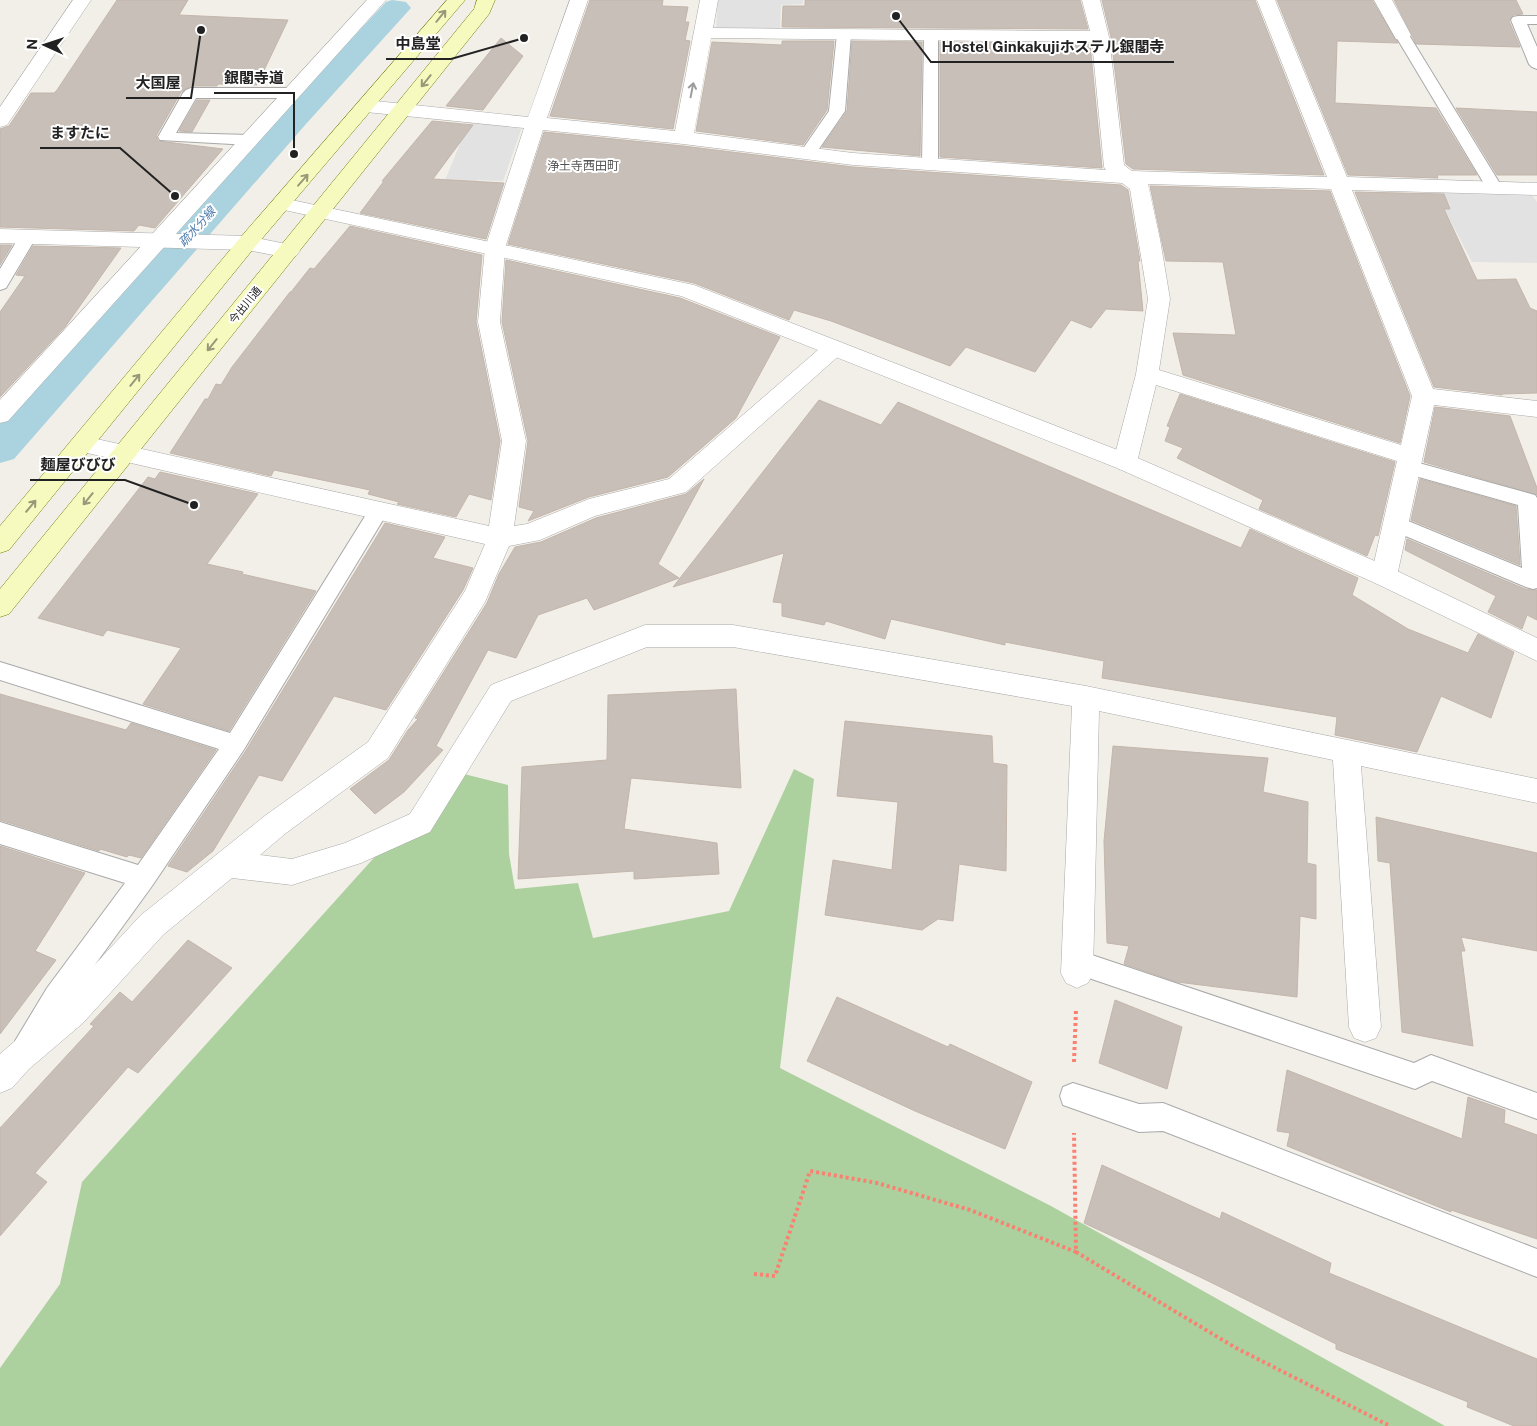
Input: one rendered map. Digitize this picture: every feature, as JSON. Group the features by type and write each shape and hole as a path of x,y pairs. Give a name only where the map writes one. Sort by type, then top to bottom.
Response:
{"main road":[{"path":"0,543 247,242 282,204 456,0"},
{"name":"今出川通","path":"0,607 484,10 486,0"}],"street":[{"path":"2,116 82,0"},
{"path":"0,415 163,240 291,93 377,0"},
{"path":"0,1077 18,1058 72,1012 152,925 276,824 378,750 476,595 500,538 514,441 489,322 495,248 535,124 579,0"},
{"path":"682,138 709,0"},
{"path":"1091,0 1100,37 1114,167 1140,187 1159,299 1147,374 1125,462"},
{"path":"1266,0 1424,396 1384,576"},
{"path":"1383,0 1402,35"},
{"path":"703,33 1100,37"},
{"path":"366,106 930,165 1125,177 1537,189"},
{"path":"282,204 686,290 1125,462 1384,576 1537,650"},
{"path":"0,236 247,242 289,251"},
{"path":"83,444 500,538 531,533 589,508 677,486 834,348"},
{"path":"1147,374 1410,462"},
{"path":"1424,396 1537,409"},
{"path":"225,864 292,872 351,854 420,823 501,693 645,636 733,636 1086,697 1537,791"},
{"path":"1077,967 1086,697"},
{"path":"1346,751 1365,1027"}],"lane":[{"path":"1537,20 1518,20 1537,64"},
{"path":"808,153 837,111 844,34"},
{"path":"1402,35 1494,187"},
{"path":"930,165 931,36"},
{"path":"250,140 166,137 191,93 291,93"},
{"path":"0,284 28,236"},
{"path":"1396,524 1533,581 1528,500 1410,462"},
{"path":"18,1058 56,997 143,878 236,744 379,510"},
{"path":"0,672 236,744"},
{"path":"0,834 143,878"},
{"path":"1077,967 1414,1076 1431,1068 1537,1106"},
{"path":"1073,1096 1139,1118 1163,1118 1537,1263"}],"path":[{"path":"1076,1252 1073,1096 1077,967"},
{"path":"754,1274 775,1276 810,1171 876,1182 970,1210 1076,1252 1236,1348 1390,1426"}],"green space":[{"path":"794,769 814,779 780,1068 1051,1206 1445,1426 0,1426 0,1368 60,1284 82,1182 452,771 508,785 509,854 515,889 578,883 593,938 729,911"}],"shaded area":[{"path":"718,0 803,0 803,4 781,5 780,29 716,29"},
{"path":"469,122 522,127 503,181 477,180 463,223 430,217"},
{"path":"1434,189 1531,194 1537,202 1537,263 1472,262"}],"building":[{"path":"117,0 188,0 179,15 288,20 257,85 218,84 217,86 191,86 181,92 156,136 158,141 223,149 155,228 139,225 134,231 0,227 0,129 9,126 31,93 54,93 57,90"},
{"path":"590,0 663,0 662,6 688,7 685,22 689,22 685,40 690,41 673,129 550,116"},
{"path":"805,0 1080,0 1088,29 782,27 783,6 805,6"},
{"path":"1102,0 1255,0 1324,175 1133,169 1126,164 1111,37"},
{"path":"1277,0 1372,0 1398,43 1337,41 1335,103 1436,108 1477,175 1437,175 1438,178 1348,175"},
{"path":"1394,0 1516,0 1523,14 1513,15 1509,21 1520,47 1416,44"},
{"path":"501,38 523,56 483,110 446,106"},
{"path":"782,41 834,41 827,110 803,145 696,131 712,42 782,45"},
{"path":"852,41 922,42 920,156 822,147 847,111"},
{"path":"940,42 1090,44 1102,168 940,157"},
{"path":"197,100 210,100 192,132 179,131"},
{"path":"1456,108 1537,112 1537,175 1497,175"},
{"path":"432,121 473,125 433,179 504,183 486,239 360,213 384,181 382,181"},
{"path":"544,132 683,146 853,167 1121,185 1128,190 1140,261 1138,261 1143,311 1106,309 1091,328 1071,320 1035,372 966,347 950,366 831,321 794,310 789,320 694,283 508,244"},
{"path":"1150,186 1330,191 1410,396 1400,443 1183,375 1173,333 1236,335 1223,262 1166,261"},
{"path":"1355,192 1444,194 1450,209 1444,209 1477,280 1516,279 1530,308 1537,311 1537,393 1502,395 1434,387"},
{"path":"350,226 482,255 476,322 500,441 491,500 469,494 456,517 397,504 399,502 368,494 370,490 274,470 271,476 170,453 205,399 208,399 216,384 221,385 232,367 290,292 310,268 314,269"},
{"path":"0,245 12,245 0,265"},
{"path":"33,246 121,248 65,327 0,397 0,312 25,276 16,275"},
{"path":"506,260 680,298 780,337 736,418 668,477 589,497 528,521 534,511 519,507 528,441 502,322"},
{"path":"1180,394 1395,462 1378,536 1375,535 1367,556 1259,509 1263,500 1177,458 1183,448 1165,441 1170,427 1167,426"},
{"path":"819,400 881,425 898,402 1241,548 1250,529 1358,578 1352,595 1408,629 1468,653 1478,634 1514,652 1491,718 1441,696 1417,752 1335,735 1337,717 1102,678 1104,661 1005,642 1005,645 891,619 885,639 826,621 824,625 782,616 782,603 773,602 784,553 673,587"},
{"path":"1435,407 1510,416 1537,488 1537,495 1424,462"},
{"path":"160,472 258,494 207,564 316,591 229,731 143,704 181,648 107,630 103,636 38,618 148,477 155,479"},
{"path":"704,479 658,564 679,578 594,610 587,598 538,615 516,658 488,650 436,746 443,750 404,792 375,814 350,789 389,760 408,730 418,719 415,718 487,603 499,574 515,547 541,542 596,518 686,494"},
{"path":"1420,479 1516,506 1520,565 1411,520"},
{"path":"385,523 445,537 433,558 473,568 463,590 386,710 334,696 282,781 259,775 213,851 187,872 168,866 245,752"},
{"path":"1407,539 1525,589 1537,590 1537,620 1527,615 1522,629 1488,612 1496,596 1405,550"},
{"path":"736,689 741,788 631,778 624,829 717,843 719,874 634,879 634,871 518,879 522,767 607,760 608,695"},
{"path":"0,694 126,730 131,723 216,750 141,858 129,855 127,857 100,849 99,851 0,820"},
{"path":"845,721 992,736 993,763 1007,765 1006,871 959,864 953,921 938,919 922,930 825,915 833,860 892,870 898,802 837,796"},
{"path":"1113,746 1268,758 1263,792 1308,802 1307,863 1316,865 1316,919 1300,916 1297,997 1177,982 1124,964 1129,946 1107,943 1104,841"},
{"path":"1376,817 1537,853 1537,951 1461,937 1465,951 1461,951 1473,1046 1402,1032 1390,863 1378,861"},
{"path":"0,846 85,873 35,951 56,960 0,1034"},
{"path":"188,940 232,968 138,1073 128,1067 35,1173 47,1182 0,1236 0,1128 94,1026 90,1024 120,992 132,1002"},
{"path":"837,997 948,1047 950,1044 1032,1082 1005,1149 915,1111 807,1061"},
{"path":"1115,1000 1182,1027 1167,1089 1099,1063"},
{"path":"1287,1070 1462,1139 1468,1097 1505,1110 1504,1123 1537,1135 1537,1239 1451,1210 1451,1212 1287,1146 1290,1133 1277,1131"},
{"path":"1102,1165 1220,1219 1222,1212 1331,1263 1329,1273 1537,1359 1537,1426 1514,1426 1467,1407 1468,1402 1336,1349 1336,1344 1084,1223"}],"waterway":[{"name":"疏水分線","path":"0,449 295,117 396,8"}],"place":[{"name":"Hostel Ginkakujiホステル銀閣寺","path":"896,16"},
{"name":"大国屋","path":"201,30"},
{"name":"中島堂","path":"524,38"},
{"name":"銀閣寺道","path":"294,154"},
{"name":"ますたに","path":"175,196"},
{"name":"麺屋びびび","path":"194,505"}],"district":[{"name":"浄土寺西田町","path":"583,166"}]}
